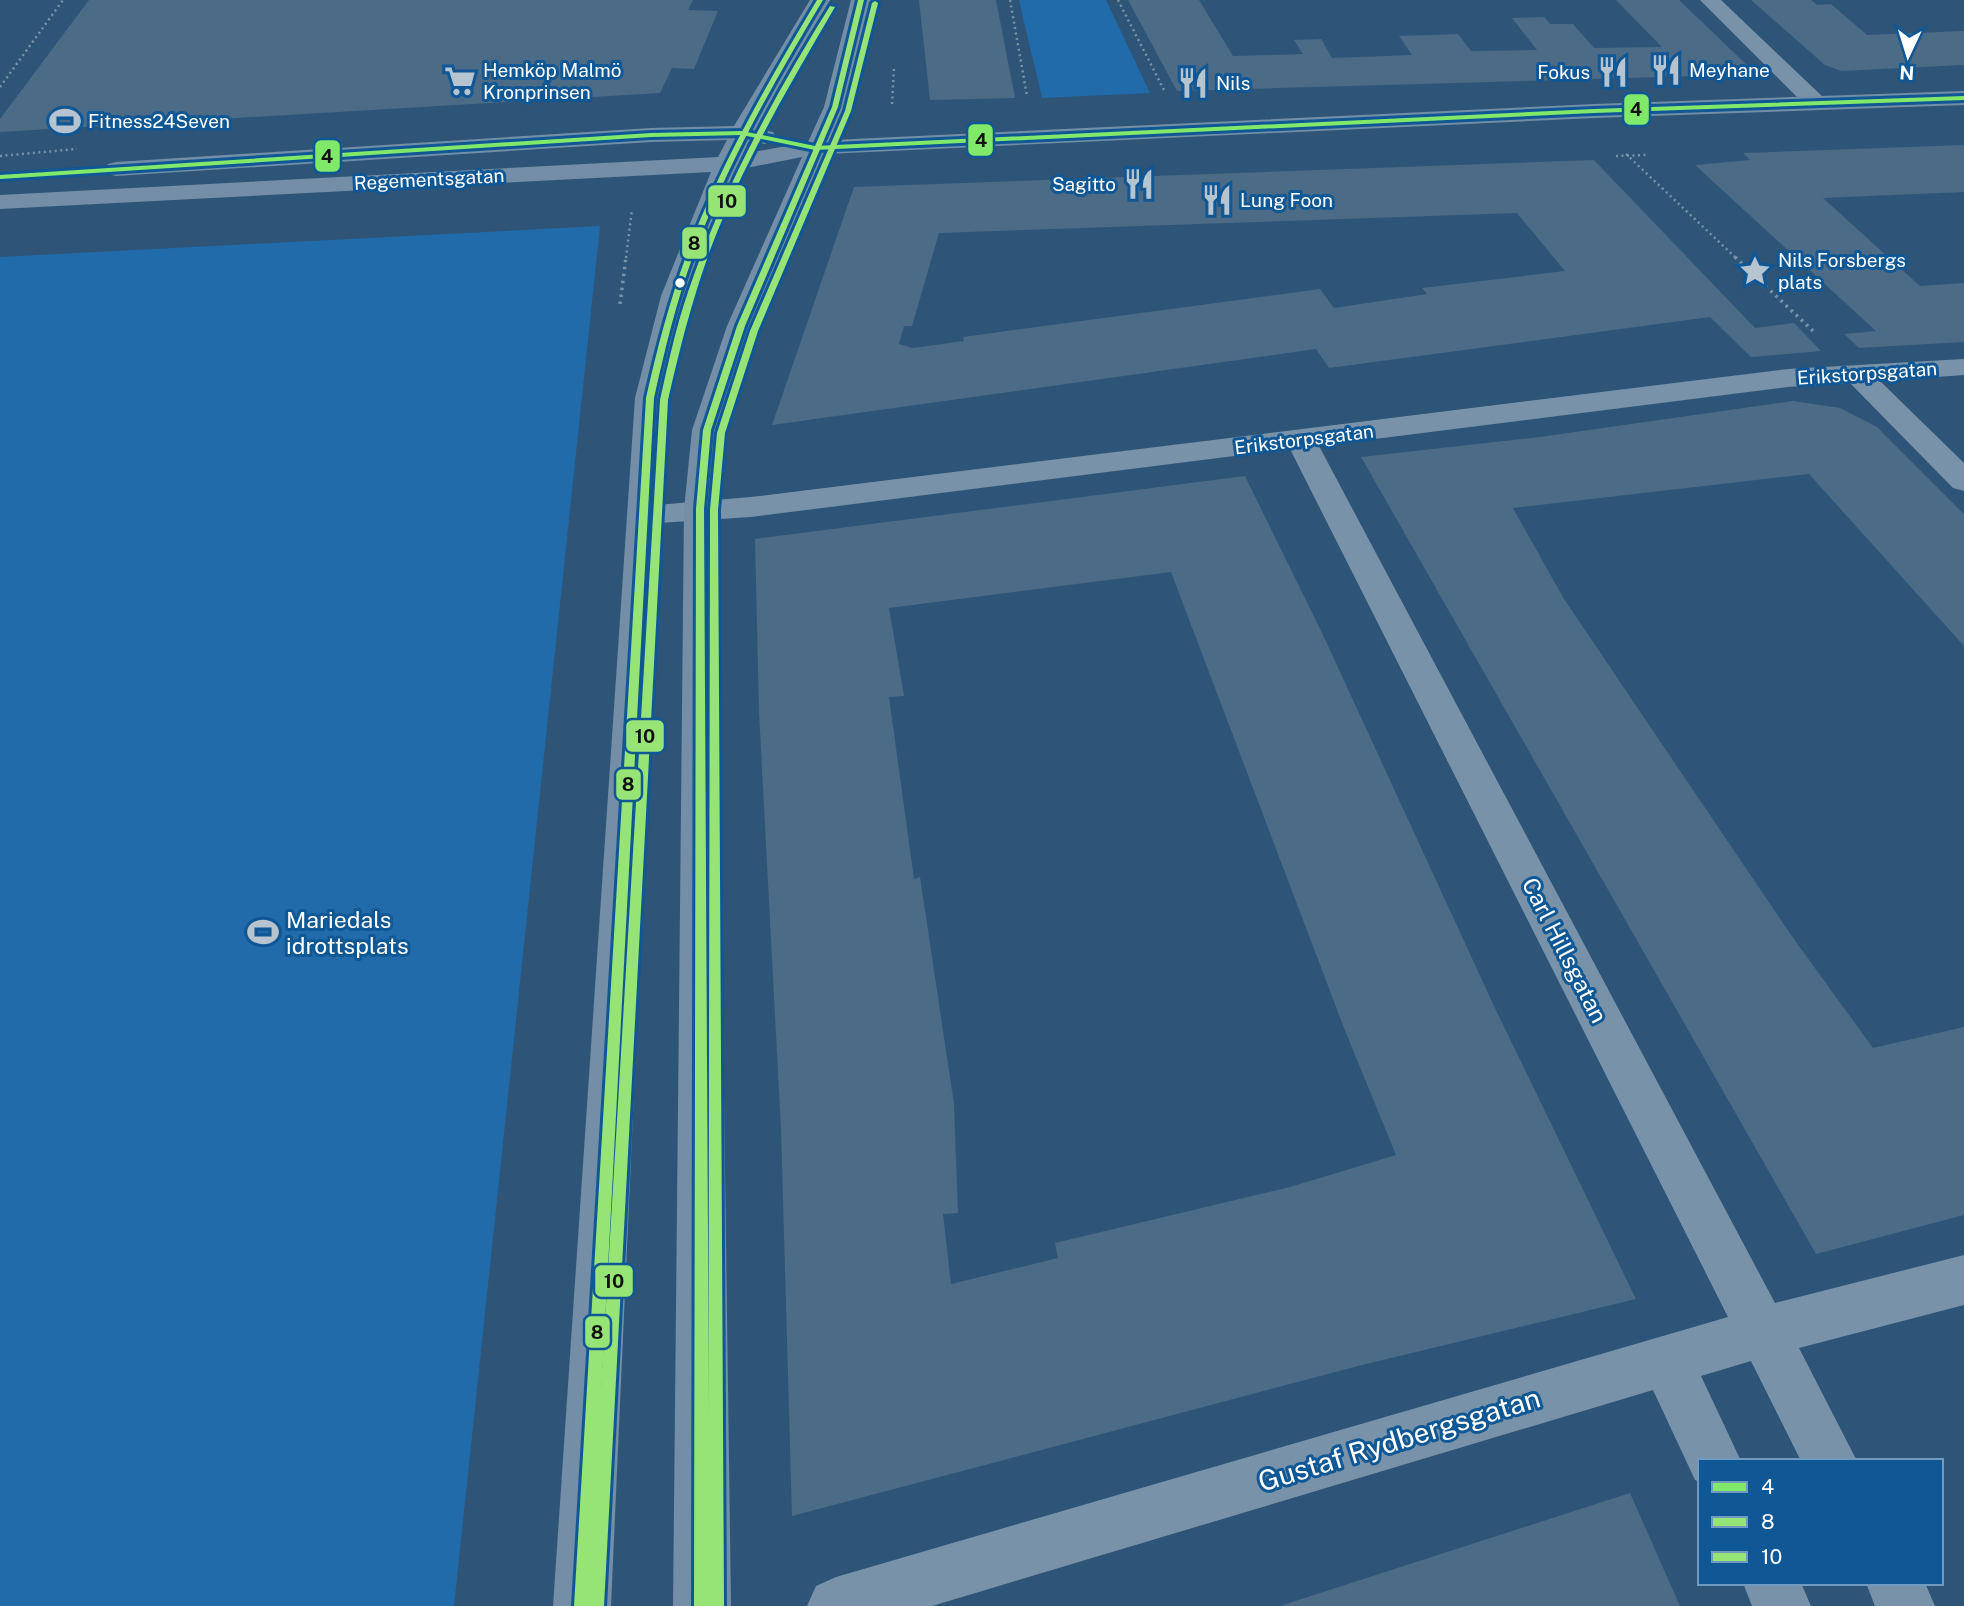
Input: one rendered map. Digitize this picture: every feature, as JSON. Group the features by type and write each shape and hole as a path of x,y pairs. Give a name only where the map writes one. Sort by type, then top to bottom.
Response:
{"main road":[{"path":"582,1606 650,398 658,350 711,198 735,148 820,0"},
{"path":"702,1606 700,509 707,430 741,326 815,148 835,107 861,0"},
{"name":"Regementsgatan","path":"0,202 735,148 815,148 1594,111 1964,98"},
{"name":"Regementsgatan","path":"0,177 652,135 735,148 815,148"}],"street":[{"path":"1710,0 1816,103"},
{"name":"Erikstorpsgatan","path":"644,514 751,507 1788,378 1964,367"},
{"path":"1856,373 1964,481"},
{"name":"Carl Hillsgatan","path":"1300,439 1829,1459"},
{"name":"Gustaf Rydbergsgatan","path":"836,1606 1666,1360 1964,1280"},
{"path":"1666,1360 1713,1459"},
{"path":"1772,1585 1782,1606"},
{"path":"1895,1585 1906,1606"}],"path":[{"path":"0,87 62,0"},
{"path":"1010,0 1030,108"},
{"path":"1118,0 1165,92"},
{"path":"1594,111 1627,156 1856,373"},
{"path":"0,156 33,152"}],"shaded area":[{"path":"1019,0 1106,0 1150,93 1042,98"},
{"name":"Mariedals idrottsplats","path":"600,226 454,1606 0,1606 0,257"}],"building":[{"path":"89,0 693,0 688,10 718,11 694,69 672,68 660,93 0,132 0,119"},
{"path":"919,0 996,0 1015,98 930,100"},
{"path":"1128,0 1199,0 1233,56 1303,54 1294,40 1321,39 1332,58 1412,55 1399,36 1458,34 1471,51 1537,50 1512,18 1544,17 1550,24 1573,24 1594,48 1662,47 1616,0 1679,0 1749,67 1723,68 1729,75 1177,91"},
{"path":"1751,0 1811,0 1817,5 1831,4 1867,35 1964,31 1964,65 1841,71 1825,65"},
{"path":"1964,145 1964,192 1823,198 1920,286 1964,283 1964,342 1859,348 1844,334 1876,331 1695,165 1750,160 1743,153"},
{"path":"1594,160 1755,328 1794,323 1821,351 1751,357 1710,317 1329,368 1316,349 772,425 854,187","holes":["1517,213 1565,271 1422,288 1427,294 1334,308 1320,289 963,337 964,341 913,348 899,344 904,326 912,326 939,233"]},
{"path":"1793,401 1840,408 1877,427 1964,514 1964,646 1809,474 1513,508 1564,599 1791,935 1873,1048 1964,1027 1964,1215 1816,1254 1361,457 1540,437"},
{"path":"1245,476 1323,635 1494,1006 1636,1299 1362,1365 792,1516 781,1129 759,712 755,539","holes":["1171,572 1344,1028 1396,1155 1290,1187 1055,1243 1058,1258 951,1284 943,1214 958,1213 954,1104 920,877 914,879 889,697 904,696 889,608"]},
{"path":"1630,1493 1680,1606 1283,1606 1283,1605"}],"transit line":[{"name":"8","path":"582,1606 650,398 678,289 716,191 764,97 820,0"},
{"name":"8","path":"702,1606 700,509 707,430 741,326 835,107 861,0"},
{"name":"10","path":"716,1606 714,510 721,433 754,331 848,111 875,3"},
{"name":"10","path":"596,1606 664,400 676,345 709,243 752,149 832,7"},
{"name":"4","path":"0,177 651,135 742,133 815,148 1594,111 1964,98"}],"place":[{"name":"Meyhane","path":"1666,70"},
{"name":"Fokus","path":"1613,72"},
{"name":"Hemköp Malmö Kronprinsen","path":"460,81"},
{"name":"Nils","path":"1193,83"},
{"name":"Fitness24Seven","path":"65,121"},
{"name":"Sagitto","path":"1139,184"},
{"name":"Lung Foon","path":"1217,200"},
{"name":"Nils Forsbergs plats","path":"1755,271"},
{"name":"Mariedals idrottsplats","path":"263,932"}]}
